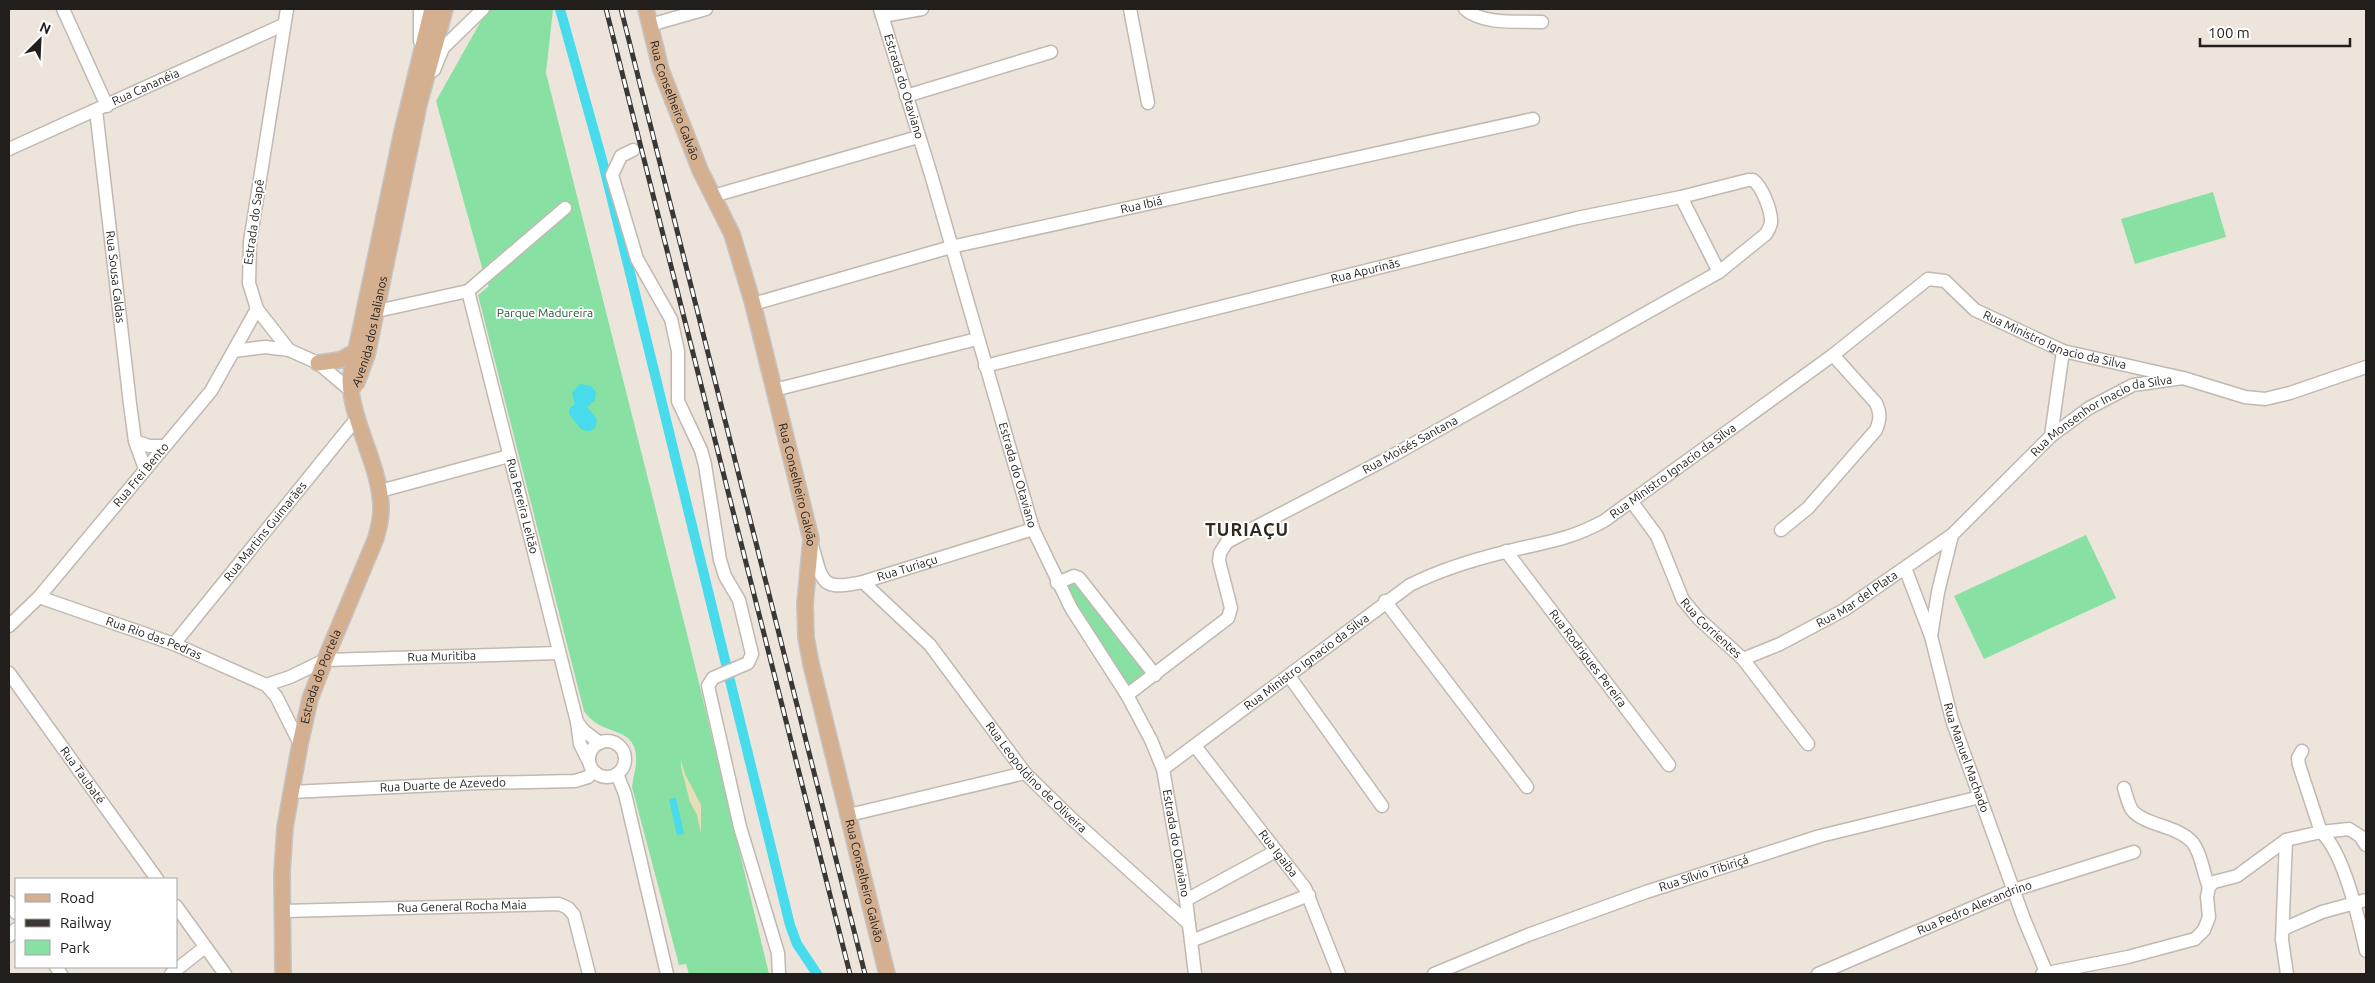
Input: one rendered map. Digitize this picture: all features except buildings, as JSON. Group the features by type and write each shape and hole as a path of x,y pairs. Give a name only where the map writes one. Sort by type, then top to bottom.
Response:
{"main road":[{"name":"Avenida dos Italianos","path":"350,390 355,352 402,132 432,9"},
{"name":"Avenida dos Italianos","path":"350,390 357,382 362,370 377,311 419,104 445,9"},
{"name":"Rua Conselheiro Galvão","path":"646,9 662,70 700,170 732,234 753,304 811,539 805,604 806,636 818,697 849,815 887,974"},
{"path":"318,363 340,360 355,352"},
{"name":"Estrada do Portela","path":"284,974 285,827 300,744 310,699 324,660 376,538 381,512 380,491 350,390"}],"street":[{"name":"Rua Sousa Caldas","path":"63,9 101,108 135,441 145,469"},
{"name":"Estrada do Sapê","path":"287,9 283,25 248,266 249,283 257,309 289,350 318,363 350,390"},
{"path":"420,9 420,56"},
{"path":"419,104 443,48 483,9"},
{"path":"650,25 706,9"},
{"path":"881,12 922,9"},
{"path":"1130,9 1148,103"},
{"path":"1465,9 1476,16 1495,20 1542,22"},
{"name":"Estrada do Otaviano","path":"881,12 1033,529 1057,583 1081,626 1127,695 1151,740 1163,769 1189,924"},
{"name":"Rua Cananéia","path":"9,149 283,25"},
{"path":"906,96 1051,52"},
{"name":"Rua Ibiá","path":"753,304 950,247 1533,119"},
{"path":"713,196 918,137"},
{"path":"633,150 621,156 612,175 637,259 671,319 678,351 678,402 701,450 716,524 720,560 725,576 739,600 752,654 748,663 712,678 708,686 740,827 778,952 779,974"},
{"name":"Rua Apurinãs","path":"984,366 1578,218 1681,197 1748,180 1753,180 1758,184 1770,216 1770,227 1766,234"},
{"path":"1681,197 1719,272"},
{"path":"377,311 468,291 565,208"},
{"name":"Rua Moisés Santana","path":"1127,695 1156,675 1228,618 1231,608 1219,561 1228,542 1390,457 1719,272 1766,234"},
{"name":"Rua Ministro Ignacio da Silva","path":"1163,769 1289,676 1385,601 1410,585 1432,573 1506,551 1570,537 1604,521 1833,355 1913,289 1928,279 1935,278 1952,286 1975,310 2063,350 2183,378"},
{"name":"Rua Pereira Leitão","path":"468,291 577,722 580,744 591,766"},
{"name":"Rua Frei Bento","path":"9,626 39,597 211,391 257,309"},
{"path":"774,390 976,339"},
{"path":"234,350 265,347 289,350"},
{"path":"2052,436 2063,350"},
{"path":"1781,530 1808,508 1876,430 1880,422 1880,413 1876,403 1833,355"},
{"name":"Rua Monsenhor Inacio da Silva","path":"1905,568 1952,535 2052,436 2090,408 2133,385 2183,378 2245,397 2265,398 2290,393 2366,367"},
{"name":"Rua Martins Guimarães","path":"174,644 357,418"},
{"path":"135,441 149,446 165,446"},
{"path":"380,491 509,456"},
{"name":"Rua Corrientes","path":"1632,502 1657,536 1683,600 1699,619 1743,659 1808,744"},
{"name":"Rua Turiaçu","path":"811,539 821,575 830,586 844,586 863,582 1033,529"},
{"name":"Rua Manuel Machado","path":"1952,535 1931,636 1952,720 2046,974"},
{"name":"Rua Rodrigues Pereira","path":"1506,551 1669,765"},
{"name":"Rua Mar del Plata","path":"1743,659 1780,644 1844,610 1905,568 1931,636"},
{"path":"1057,583 1074,576 1079,578 1156,675"},
{"name":"Rua Leopoldino de Oliveira","path":"863,582 930,645 1025,773 1071,818 1189,924"},
{"name":"Rua Rio das Pedras","path":"39,597 174,644 266,685"},
{"path":"1385,601 1527,787"},
{"name":"Rua Muritiba","path":"324,660 559,654"},
{"path":"300,744 280,704 266,685 290,677 324,660"},
{"name":"Rua Taubaté","path":"9,673 156,878"},
{"path":"1289,676 1382,806"},
{"path":"577,722 584,731 600,743"},
{"path":"611,742 617,744 624,754 624,765 617,774 607,778 591,766 591,750 600,743 611,742"},
{"name":"Rua Igaiba","path":"1195,746 1309,895 1339,974"},
{"path":"2302,751 2298,758 2299,765 2321,832 2328,838 2360,902 2366,951"},
{"name":"Rua Duarte de Azevedo","path":"291,792 469,783 575,781 588,777 591,766"},
{"path":"849,815 1025,773"},
{"path":"617,774 625,794 667,974"},
{"path":"2046,974 2128,957 2194,938 2204,930 2209,917 2207,897 2209,887 2198,854 2192,843 2172,829 2138,815 2131,809 2124,788"},
{"name":"Rua Sílvio Tibiriçá","path":"1434,974 1528,935 1637,896 1820,836 1980,797"},
{"path":"2209,887 2214,882 2237,876 2286,840 2321,832 2349,829 2360,836 2366,845"},
{"path":"2286,840 2282,940 2287,974"},
{"path":"1186,900 1276,851"},
{"name":"Rua Pedro Alexandrino","path":"1818,974 2014,890 2134,852"},
{"path":"1191,941 1309,895"},
{"path":"2283,929 2322,912 2360,902"},
{"name":"Rua General Rocha Maia","path":"283,911 559,904 568,908 574,915 590,974"},
{"path":"178,909 225,974"},
{"path":"1189,924 1195,974"},
{"path":"171,974 205,947"}],"green space":[{"name":"Parque Madureira","path":"492,9 553,9 546,73 691,650 769,974 689,974 686,964 679,965 632,787 636,760 634,746 623,735 599,725 584,711 478,295 489,286 480,274 483,271 436,101 486,12"},
{"path":"2213,192 2226,237 2135,264 2121,219"},
{"path":"2086,535 2116,598 1984,659 1954,596"},
{"path":"1076,578 1150,671 1125,689 1084,625 1065,584"}],"sand":[{"path":"681,760 685,774 701,805 701,834 697,815 690,802"}],"water":[{"path":"580,384 591,386 596,392 595,400 587,407 597,419 595,428 590,431 582,430 569,414 570,408 575,404 572,393"},
{"path":"676,798 684,834 677,835 669,799"}],"waterway":[{"path":"560,9 604,167 790,925 797,944 817,974"}],"railway":[{"path":"606,9 850,974"},
{"path":"621,9 865,974"}],"district":[{"name":"TURIAÇU","path":"1247,530"}]}
